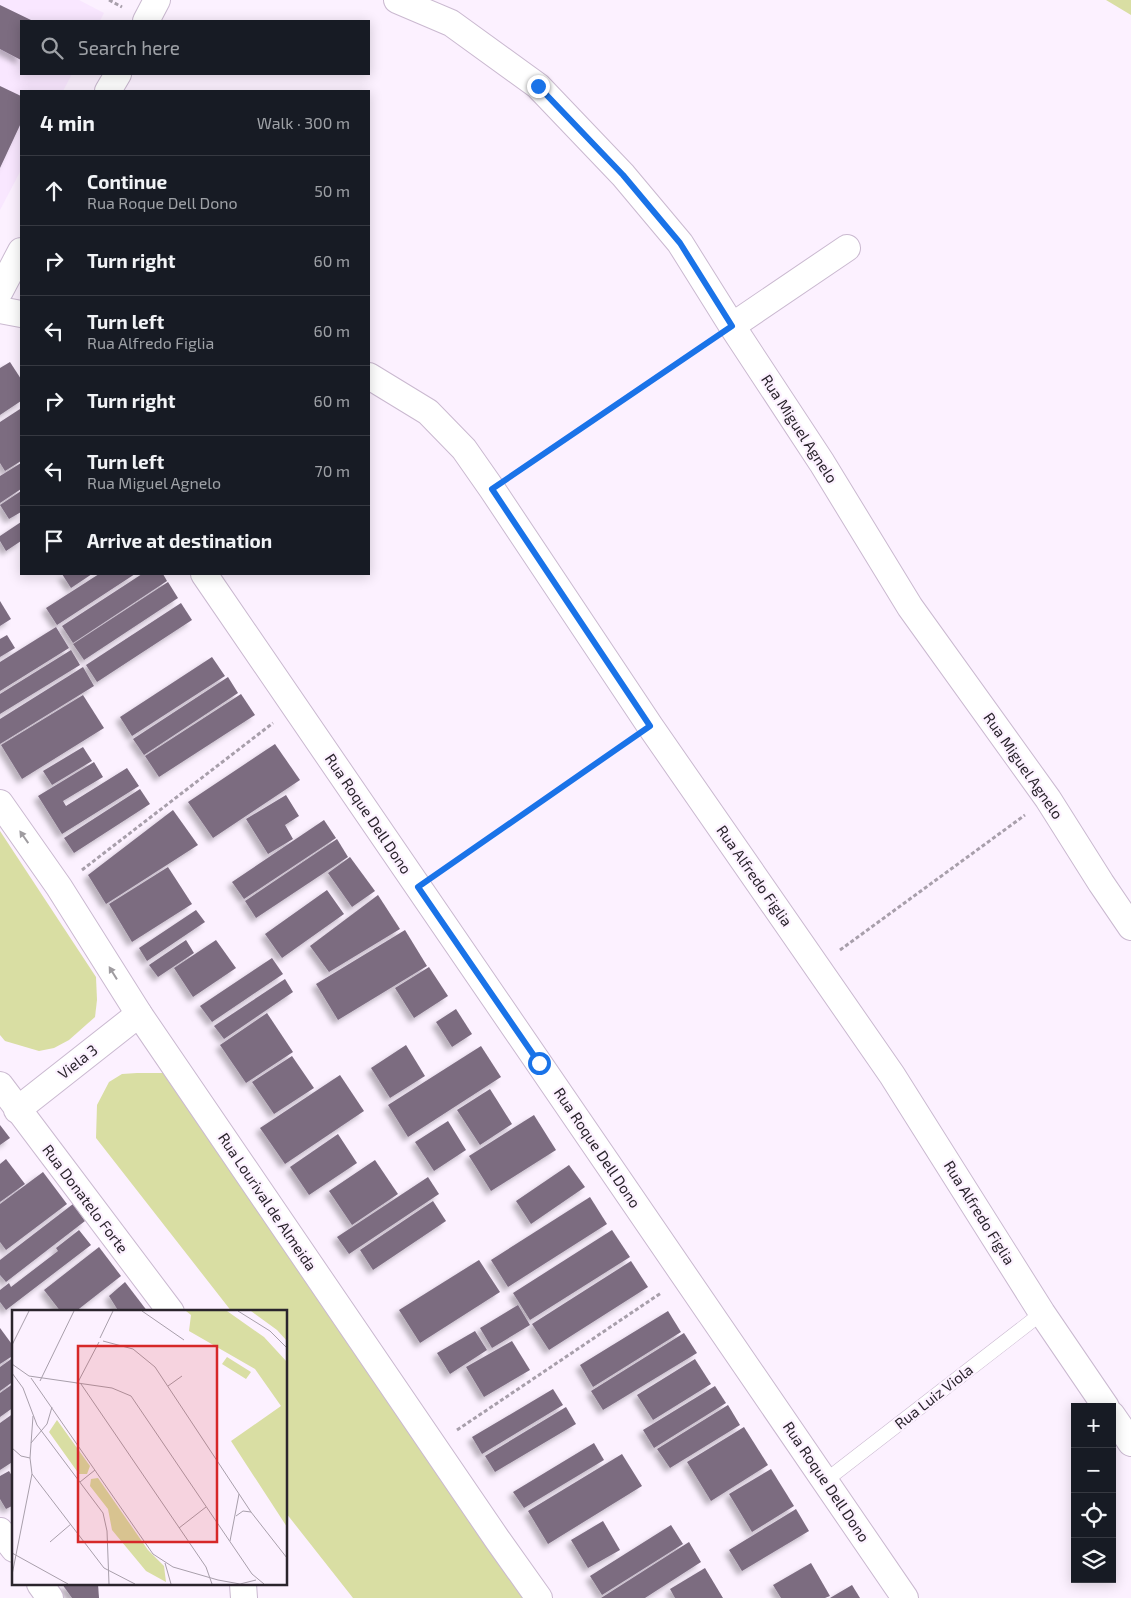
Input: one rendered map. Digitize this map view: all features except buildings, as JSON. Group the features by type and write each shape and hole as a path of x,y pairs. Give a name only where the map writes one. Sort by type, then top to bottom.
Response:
{"street":[{"path":"147,20 157,0"},
{"name":"Rua Miguel Agnelo","path":"397,0 451,23 538,86 623,175 680,243 822,463 910,607 1048,799 1131,927"},
{"path":"109,90 117,75"},
{"path":"732,326 847,248"},
{"path":"0,291 20,254"},
{"path":"0,310 20,314"},
{"name":"Rua Alfredo Figlia","path":"370,377 428,412 464,449 650,726 892,1074 1042,1313 1103,1403"},
{"name":"Rua Roque Dell Dono","path":"205,575 905,1598"},
{"name":"Rua Lourival de Almeida","path":"0,803 59,887 139,1014 539,1598"},
{"name":"Viela 3","path":"17,1110 139,1014"},
{"name":"Rua Donatelo Forte","path":"0,1086 169,1310"},
{"path":"1116,1422 1131,1443"},
{"path":"0,1531 12,1546"},
{"path":"41,1586 50,1598"}],"lane":[{"name":"Rua Luiz Viola","path":"825,1481 1042,1313"}],"path":[{"path":"492,489 732,326"},
{"path":"59,887 294,706"},
{"path":"418,887 650,726"},
{"path":"817,967 1048,799"},
{"path":"434,1446 685,1277"}],"shaded area":[{"path":"0,0 79,0 104,13 100,20 20,20 20,75 71,75 64,90 20,90 20,172 0,210"}],"green space":[{"path":"1106,0 1131,0 1131,15"},
{"path":"0,831 96,977 97,1000 95,1017 69,1040 54,1048 39,1051 5,1041 0,1035"},
{"path":"163,1073 525,1598 353,1598 288,1516 288,1310 230,1310 96,1138 97,1105 109,1082 122,1074"}],"route":[{"path":"538,86 623,175 680,243 732,326 492,489 650,726 418,887 539,1063"}]}
